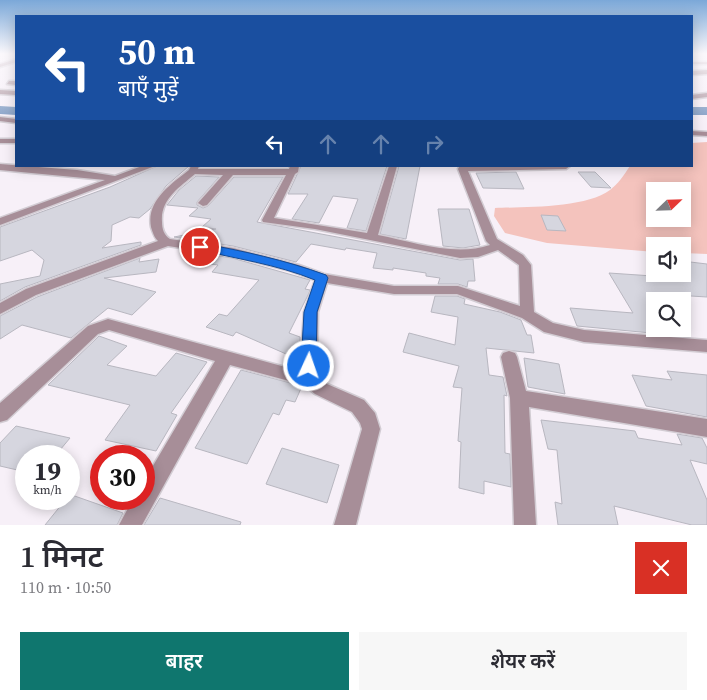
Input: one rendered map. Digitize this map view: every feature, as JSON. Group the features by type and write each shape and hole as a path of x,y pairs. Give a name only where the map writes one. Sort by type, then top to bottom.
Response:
{"street":[{"path":"9,83 15,83"},
{"path":"1,94 15,92"},
{"path":"1,94 15,98"},
{"path":"693,97 707,96"},
{"path":"0,120 15,121"},
{"path":"693,133 707,134"},
{"path":"0,141 15,141"},
{"path":"0,167 77,173 116,179"},
{"path":"0,222 148,167"},
{"path":"372,236 393,167"},
{"path":"526,312 525,265 518,258 492,241 462,170 540,167"},
{"path":"498,246 478,253 460,254 372,236 267,220 294,169 257,170 229,174 194,169 164,196 155,216 160,237 168,242 233,252 295,268 322,278 394,290 458,290 526,312 549,328 584,336 707,346"},
{"path":"203,203 229,174"},
{"path":"0,309 31,292 148,251 168,242"},
{"path":"308,379 311,312 322,278"},
{"path":"0,414 93,330 102,325 111,324 308,379 320,390 358,406 368,419 371,429 345,525"},
{"path":"130,525 226,357"},
{"path":"509,357 519,398 525,525"},
{"path":"519,398 706,429"}],"shaded area":[{"path":"707,142 707,254 691,253 691,237 646,237 646,251 547,243 505,233 494,216 495,208 538,207 571,203 599,196 616,185 629,167 693,167 693,143"}],"building":[{"path":"155,167 188,167 166,186 150,209 139,218 130,217 112,225 111,241 102,248 141,242 141,245 25,287 0,301 0,284 40,276 44,260 32,250 0,261 0,227 110,187"},
{"path":"301,167 387,167 366,231 347,228 358,199 333,196 319,223 292,219 308,194 288,194"},
{"path":"399,167 420,167 406,239 380,234"},
{"path":"516,172 524,189 483,188 476,173"},
{"path":"578,172 595,172 611,188 591,187"},
{"path":"196,176 219,177 197,202 197,205 203,208 208,206 234,177 283,177 257,222 460,260 473,259 475,281 468,281 467,287 458,284 438,284 440,278 426,276 426,273 393,268 393,270 373,268 377,253 346,248 345,250 311,244 296,262 233,246 174,237 216,229 202,227 211,219 189,216 198,208 167,205 179,190"},
{"path":"438,209 469,209 480,245 463,248 443,246"},
{"path":"541,215 558,216 566,231 547,230"},
{"path":"206,254 232,258 310,280 305,289 310,290 309,293 289,333 300,337 300,349 293,357 236,332 233,336 206,327 219,314 227,316 259,280 212,272 218,265 186,261 186,256"},
{"path":"140,258 139,262 159,259 156,272 104,278 156,292 132,315 108,308 71,338 22,325 0,339 0,316 37,297"},
{"path":"691,262 707,264 707,297 691,296 691,292 646,292 646,332 577,326 570,308 633,313 609,273 646,276 646,282 691,282"},
{"path":"435,296 457,296 465,299 464,304 500,312 521,320 527,335 531,335 534,353 486,348 489,375 503,377 507,396 504,395 505,453 510,454 511,487 484,481 484,494 459,488 461,442 458,441 462,388 453,387 459,366 403,352 409,333 455,345 458,317 431,312"},
{"path":"99,336 127,346 107,365 156,376 176,353 207,362 171,413 177,415 156,451 155,445 128,445 105,440 130,405 48,385"},
{"path":"524,358 559,364 565,394 528,387"},
{"path":"241,370 302,386 295,402 286,400 279,415 273,413 247,464 195,448"},
{"path":"667,371 707,375 707,417 646,406 632,375 672,380"},
{"path":"541,420 635,431 638,438 682,445 677,434 702,438 707,448 707,464 690,460 707,500 707,525 692,525 614,506 618,525 558,525 555,502 562,504 557,450 548,449"},
{"path":"16,426 70,438 64,445 15,445 15,469 0,466 0,443"},
{"path":"282,448 339,465 327,503 266,484"},
{"path":"80,498 90,501 90,510 114,510 123,513 117,525 45,525 57,510 80,510"},
{"path":"160,498 241,522 240,525 144,525 153,510 155,510"}],"waterway":[{"path":"0,110 15,111"},
{"path":"693,111 707,111"}],"route":[{"path":"200,247 250,256 295,268 322,278 311,312 309,366"}]}
